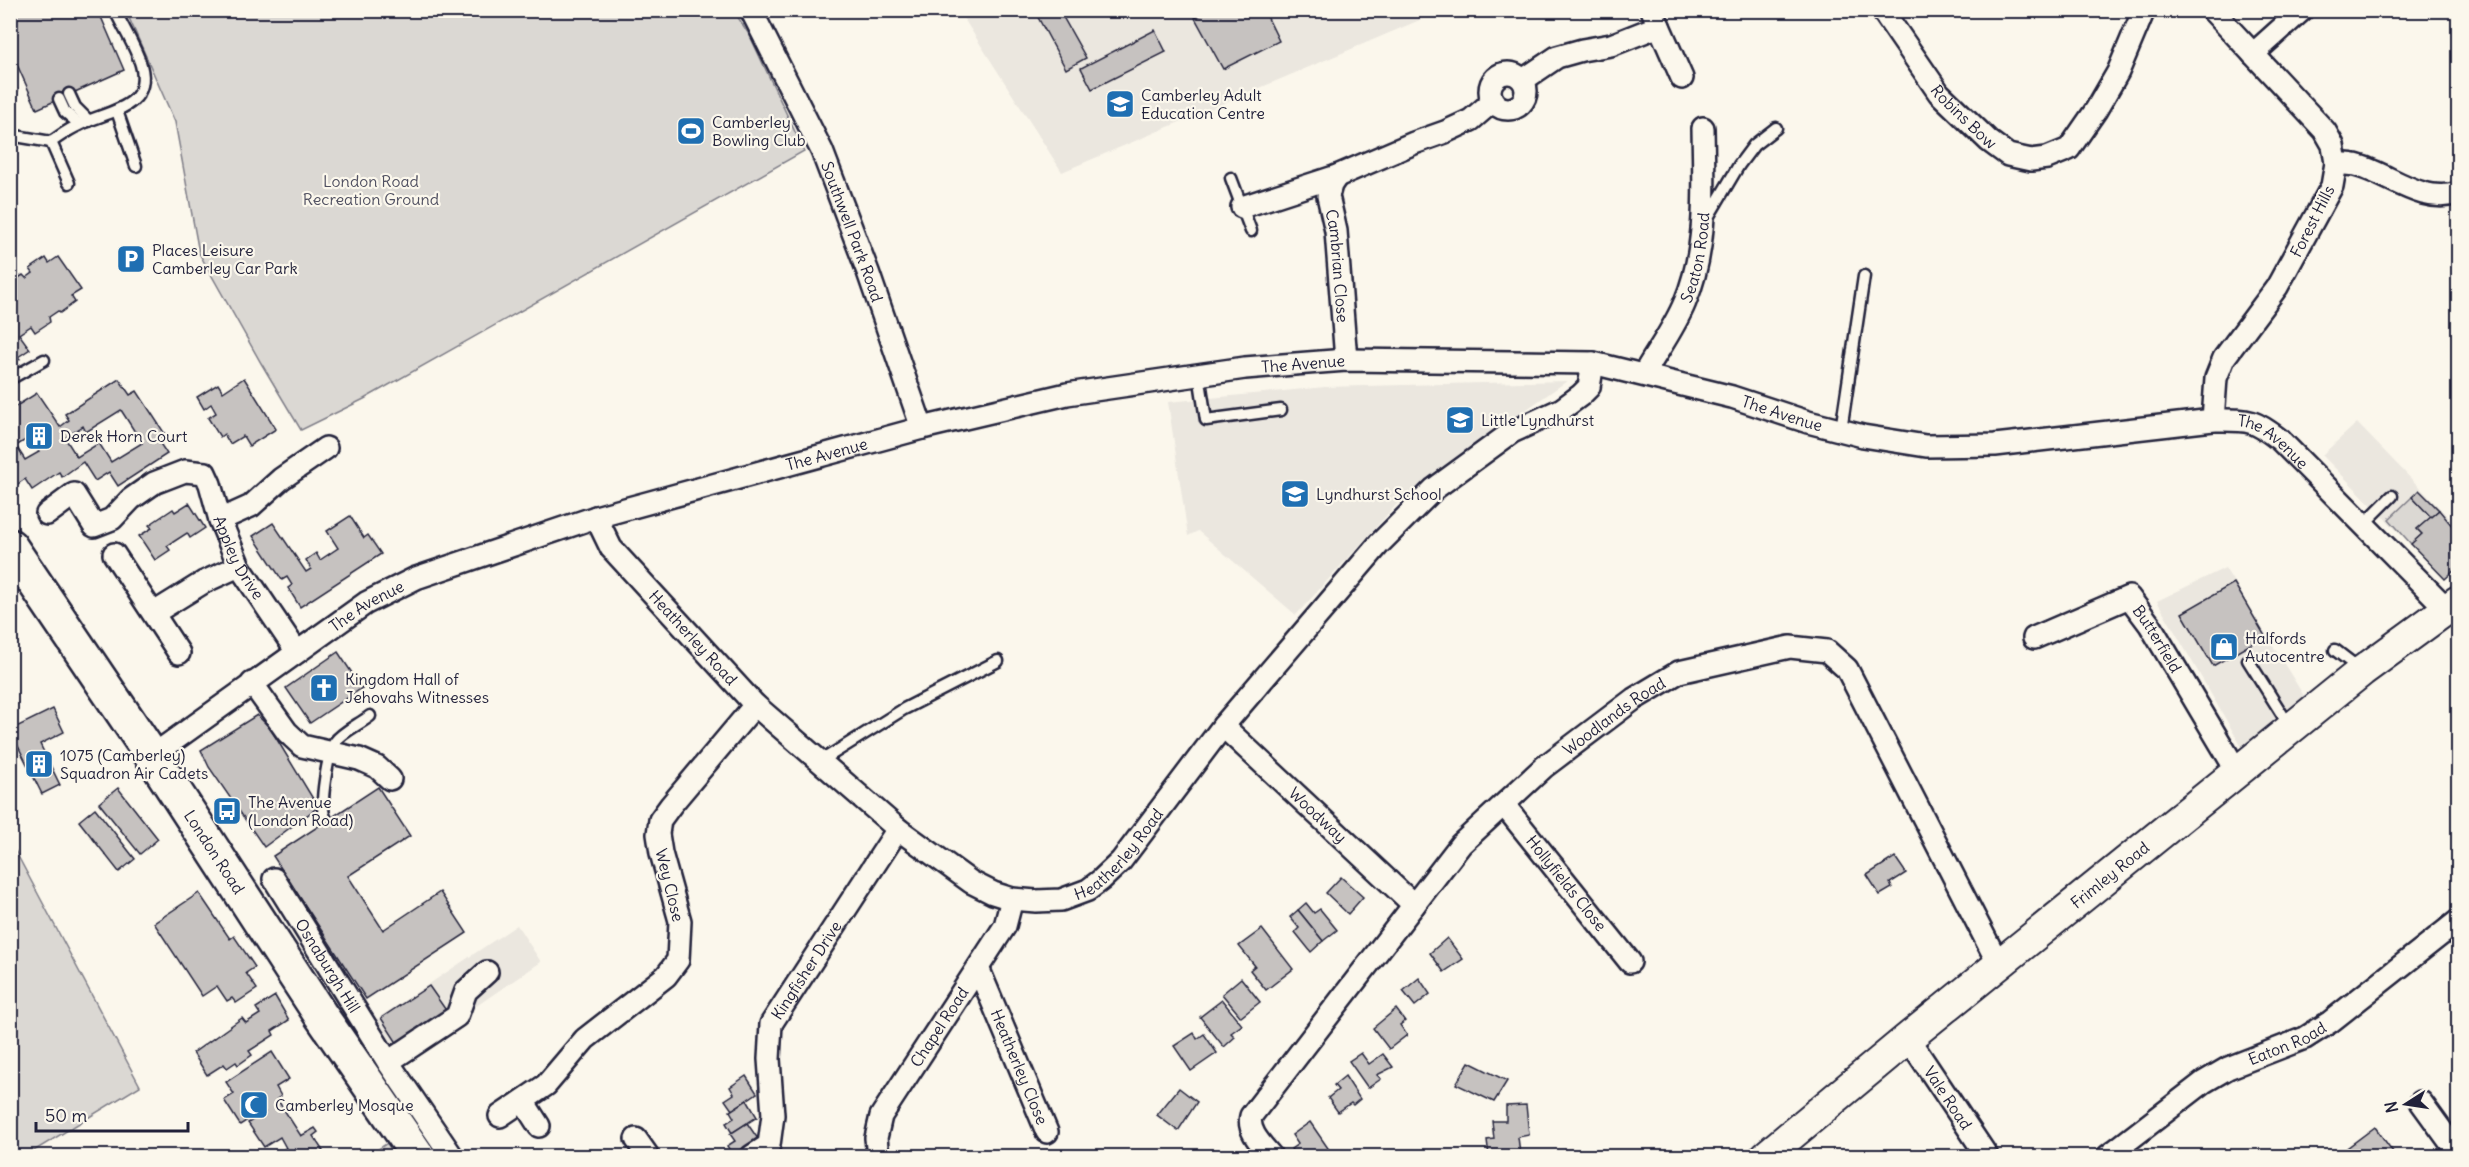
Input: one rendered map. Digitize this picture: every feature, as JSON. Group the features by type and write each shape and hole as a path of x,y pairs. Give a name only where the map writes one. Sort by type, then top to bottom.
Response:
{"main road":[{"name":"London Road","path":"10,546 152,756 240,894 375,1056 418,1156"},
{"name":"Frimley Road","path":"1766,1156 1908,1038 2292,730 2362,671 2453,605"}],"street":[{"name":"Southwell Park Road","path":"751,10 822,151 868,272 922,428"},
{"name":"Robins Bow","path":"1882,10 1939,93 1989,141 2008,155 2031,160 2047,158 2069,148 2096,110 2118,72 2144,10"},
{"name":"Forest Hills","path":"2212,10 2325,131 2333,145 2336,164 2332,186 2277,287 2224,358 2216,378 2213,420"},
{"path":"2253,54 2302,10"},
{"path":"1242,207 1337,176 1471,120 1493,101 1503,108 1515,107 1525,97 1526,91 1522,80 1557,57 1611,45 1656,18 1682,78"},
{"name":"Seaton Road","path":"1644,374 1685,302 1700,253 1703,227 1703,129"},
{"path":"2336,164 2355,165 2409,188 2437,196 2458,193"},
{"name":"Cambrian Close","path":"1337,176 1328,196 1336,231 1346,360"},
{"name":"The Avenue","path":"152,756 366,603 416,578 596,517 922,428 1066,394 1198,374 1346,360 1593,363 1732,397 1841,430 1926,446 1995,445 2213,420 2243,420 2259,423 2280,440 2364,524 2453,605"},
{"name":"Heatherley Road","path":"596,517 611,548 755,705 898,829 971,882 993,893 1012,899 1061,900 1088,890 1101,880 1139,839 1223,726 1379,544 1426,497 1512,432 1562,409 1581,395 1589,387 1593,363"},
{"path":"220,520 251,506 281,479 326,448"},
{"name":"Appley Drive","path":"47,514 74,494 94,526 112,519 131,499 154,483 185,471 205,473 220,520 239,566 297,652"},
{"path":"114,554 179,653"},
{"path":"154,613 204,582 239,566"},
{"name":"Butterfield","path":"2034,638 2129,597 2150,625 2238,772"},
{"name":"Woodlands Road","path":"1271,1156 1251,1130 1249,1122 1251,1116 1461,844 1544,767 1634,699 1679,672 1790,647 1827,651 1847,669 1999,965"},
{"path":"252,683 287,732 302,746 359,759 377,767 390,778"},
{"name":"Wey Close","path":"500,1116 546,1085 585,1039 666,976 678,960 680,921 661,854 658,834 660,820 755,705"},
{"name":"Woodway","path":"1223,726 1414,905"},
{"name":"Hollyfields Close","path":"1504,804 1630,962"},
{"name":"Kingfisher Drive","path":"752,1156 769,1145 773,1115 769,1059 771,1024 898,829"},
{"name":"Osnaburgh Hill","path":"274,879 375,1056 452,1156"},
{"name":"Chapel Road","path":"878,1156 876,1138 882,1116 1005,926 1012,899"},
{"name":"Eaton Road","path":"2108,1156 2204,1082 2229,1068 2305,1038 2330,1022 2458,921"},
{"name":"Heatherley Close","path":"978,970 1047,1132"},
{"path":"375,1056 457,1016 466,991 487,972"},
{"name":"Vale Road","path":"1908,1038 1988,1156"},
{"path":"523,1101 539,1126"},
{"path":"2421,1102 2458,1153"},
{"path":"636,1139 648,1156"}],"lane":[{"path":"10,135 51,142 84,123 117,111 134,101 143,83 141,65 115,10"},
{"path":"69,94 84,123"},
{"path":"59,99 65,112 84,123"},
{"path":"117,111 136,166"},
{"path":"1703,227 1754,144 1776,128"},
{"path":"51,142 69,183"},
{"path":"1231,178 1251,231"},
{"path":"1841,430 1864,276"},
{"path":"10,379 44,360"},
{"path":"1198,374 1206,420 1281,410"},
{"path":"2364,524 2392,496"},
{"path":"2335,650 2362,671"},
{"path":"2248,660 2292,730"},
{"path":"820,761 904,710 998,661"},
{"path":"325,817 322,807 329,753 336,740 370,716"}],"shaded area":[{"name":"Camberley Adult Education Centre","path":"959,11 1441,11 1062,172"},
{"name":"Lyndhurst School","path":"1567,381 1464,453 1397,504 1296,615 1198,531 1188,536 1168,402 1325,387"},
{"path":"2357,423 2458,527 2458,571 2445,579 2322,455"},
{"path":"2225,568 2307,701 2243,749 2157,601"},
{"path":"517,925 541,962 400,1058 374,1021"}],"green space":[{"name":"London Road Recreation Ground","path":"126,11 734,11 750,36 804,151 364,399 301,430 199,253 175,122"},
{"path":"2412,497 2431,517 2417,529 2422,534 2411,544 2389,519"},
{"path":"11,843 140,1086 32,1152 34,1156 11,1156"},
{"path":"392,1140 403,1156 368,1156"}],"building":[{"path":"10,10 98,10 124,70 37,109 10,49"},
{"path":"1034,10 1059,10 1086,58 1066,69"},
{"path":"1209,10 1264,10 1279,41 1223,69 1195,18"},
{"path":"1155,30 1166,52 1092,89 1081,68"},
{"path":"10,75 18,91 10,95"},
{"path":"58,257 81,290 71,296 75,302 60,313 58,311 49,317 50,322 35,332 31,326 19,334 30,349 10,366 10,283 23,275 26,278 33,273 30,269 46,258 49,263"},
{"path":"244,378 276,429 249,446 243,436 230,444 224,434 220,437 208,418 216,413 211,404 204,409 197,397 218,384 223,392"},
{"name":"Derek Horn Court","path":"119,379 130,395 137,391 165,434 157,439 167,454 118,486 109,472 95,481 83,462 62,477 59,472 32,490 25,479 12,488 10,410 37,393 60,427 69,420 65,414","holes":["121,410 142,443 111,462 99,443 77,457 65,438 83,426 86,432","30,437 39,452 25,460 16,446"]},
{"path":"2419,490 2439,510 2431,517 2412,497"},
{"path":"189,503 205,528 190,538 187,533 167,546 170,550 155,560 139,536 152,528 149,525 173,509 175,512"},
{"path":"2439,510 2458,533 2458,567 2445,579 2411,544 2422,534 2417,529"},
{"path":"350,516 364,538 368,535 381,554 300,607 288,588 292,585 287,577 282,580 253,536 273,523 306,572 311,569 306,560 316,553 320,560 338,548 327,531"},
{"path":"2234,583 2265,636 2213,666 2182,613"},
{"name":"Kingdom Hall of Jehovahs Witnesses","path":"338,652 362,688 310,723 286,688"},
{"name":"1075 (Camberley) Squadron Air Cadets","path":"53,709 64,732 40,744 60,785 42,794 10,730"},
{"path":"257,715 270,728 318,807 264,847 209,767 201,750"},
{"path":"378,787 410,836 348,876 383,930 440,892 467,933 366,999 273,856"},
{"path":"118,788 158,839 140,854 99,803"},
{"path":"95,808 135,859 119,872 79,821"},
{"path":"1895,857 1906,873 1890,883 1892,888 1880,895 1867,875"},
{"path":"1341,877 1363,897 1348,914 1326,893"},
{"path":"199,893 230,939 234,936 255,967 246,973 257,989 236,1003 232,998 227,1001 217,986 202,996 154,923"},
{"path":"1306,903 1314,913 1320,909 1337,930 1323,941 1298,910"},
{"path":"1298,910 1323,941 1311,952 1295,932 1299,928 1290,917"},
{"path":"1262,929 1293,969 1266,990 1250,970 1255,966 1239,946"},
{"path":"1447,938 1463,959 1444,972 1430,953"},
{"path":"1241,978 1260,1002 1241,1017 1222,994"},
{"path":"1419,978 1430,994 1415,1006 1403,991"},
{"path":"429,986 450,1016 401,1049 381,1018"},
{"path":"275,996 289,1020 272,1031 274,1035 249,1051 252,1055 238,1065 236,1062 227,1068 224,1064 207,1075 193,1053 242,1018 246,1023 260,1014 256,1008"},
{"path":"1222,1000 1242,1025 1231,1033 1235,1037 1224,1047 1200,1017"},
{"path":"1396,1009 1405,1021 1400,1025 1407,1035 1389,1049 1373,1028"},
{"path":"1194,1033 1197,1039 1204,1034 1217,1053 1191,1071 1174,1046"},
{"name":"Camberley Mosque","path":"272,1052 289,1079 276,1087 281,1096 277,1099 301,1136 315,1128 318,1132 313,1136 323,1151 314,1156 273,1156 286,1148 280,1137 264,1147 248,1123 265,1112 263,1110 240,1125 224,1100 234,1094 226,1082"},
{"path":"1361,1053 1369,1064 1383,1054 1393,1067 1377,1075 1381,1079 1368,1088 1349,1061"},
{"path":"1469,1062 1507,1081 1494,1102 1456,1084"},
{"path":"746,1076 757,1093 732,1110 725,1100 734,1094 730,1087"},
{"path":"1345,1076 1360,1099 1338,1112 1328,1098 1338,1090 1334,1085"},
{"path":"1179,1088 1197,1102 1178,1131 1157,1115"},
{"path":"747,1100 757,1117 732,1133 726,1123 734,1118 730,1111"},
{"path":"1526,1105 1529,1135 1518,1137 1520,1153 1515,1156 1489,1156 1487,1140 1494,1139 1492,1121 1506,1121 1506,1106"},
{"path":"1310,1122 1330,1151 1322,1156 1318,1156 1315,1152 1309,1156 1296,1156 1291,1149 1298,1144 1292,1135"},
{"path":"747,1123 758,1139 733,1155 727,1146 735,1141 730,1134"},
{"path":"2375,1127 2396,1156 2353,1156 2347,1148"},
{"path":"635,1149 640,1156 622,1156"}],"place":[{"name":"Camberley Adult Education Centre","path":"1120,104"},
{"name":"Camberley Bowling Club","path":"691,131"},
{"name":"Places Leisure Camberley Car Park","path":"131,259"},
{"name":"Little Lyndhurst","path":"1460,420"},
{"name":"Derek Horn Court","path":"39,436"},
{"name":"Lyndhurst School","path":"1295,494"},
{"name":"Halfords Autocentre","path":"2224,647"},
{"name":"Kingdom Hall of Jehovahs Witnesses","path":"324,688"},
{"name":"1075 (Camberley) Squadron Air Cadets","path":"39,764"},
{"name":"The Avenue (London Road)","path":"227,811"},
{"name":"Camberley Mosque","path":"254,1105"}]}
